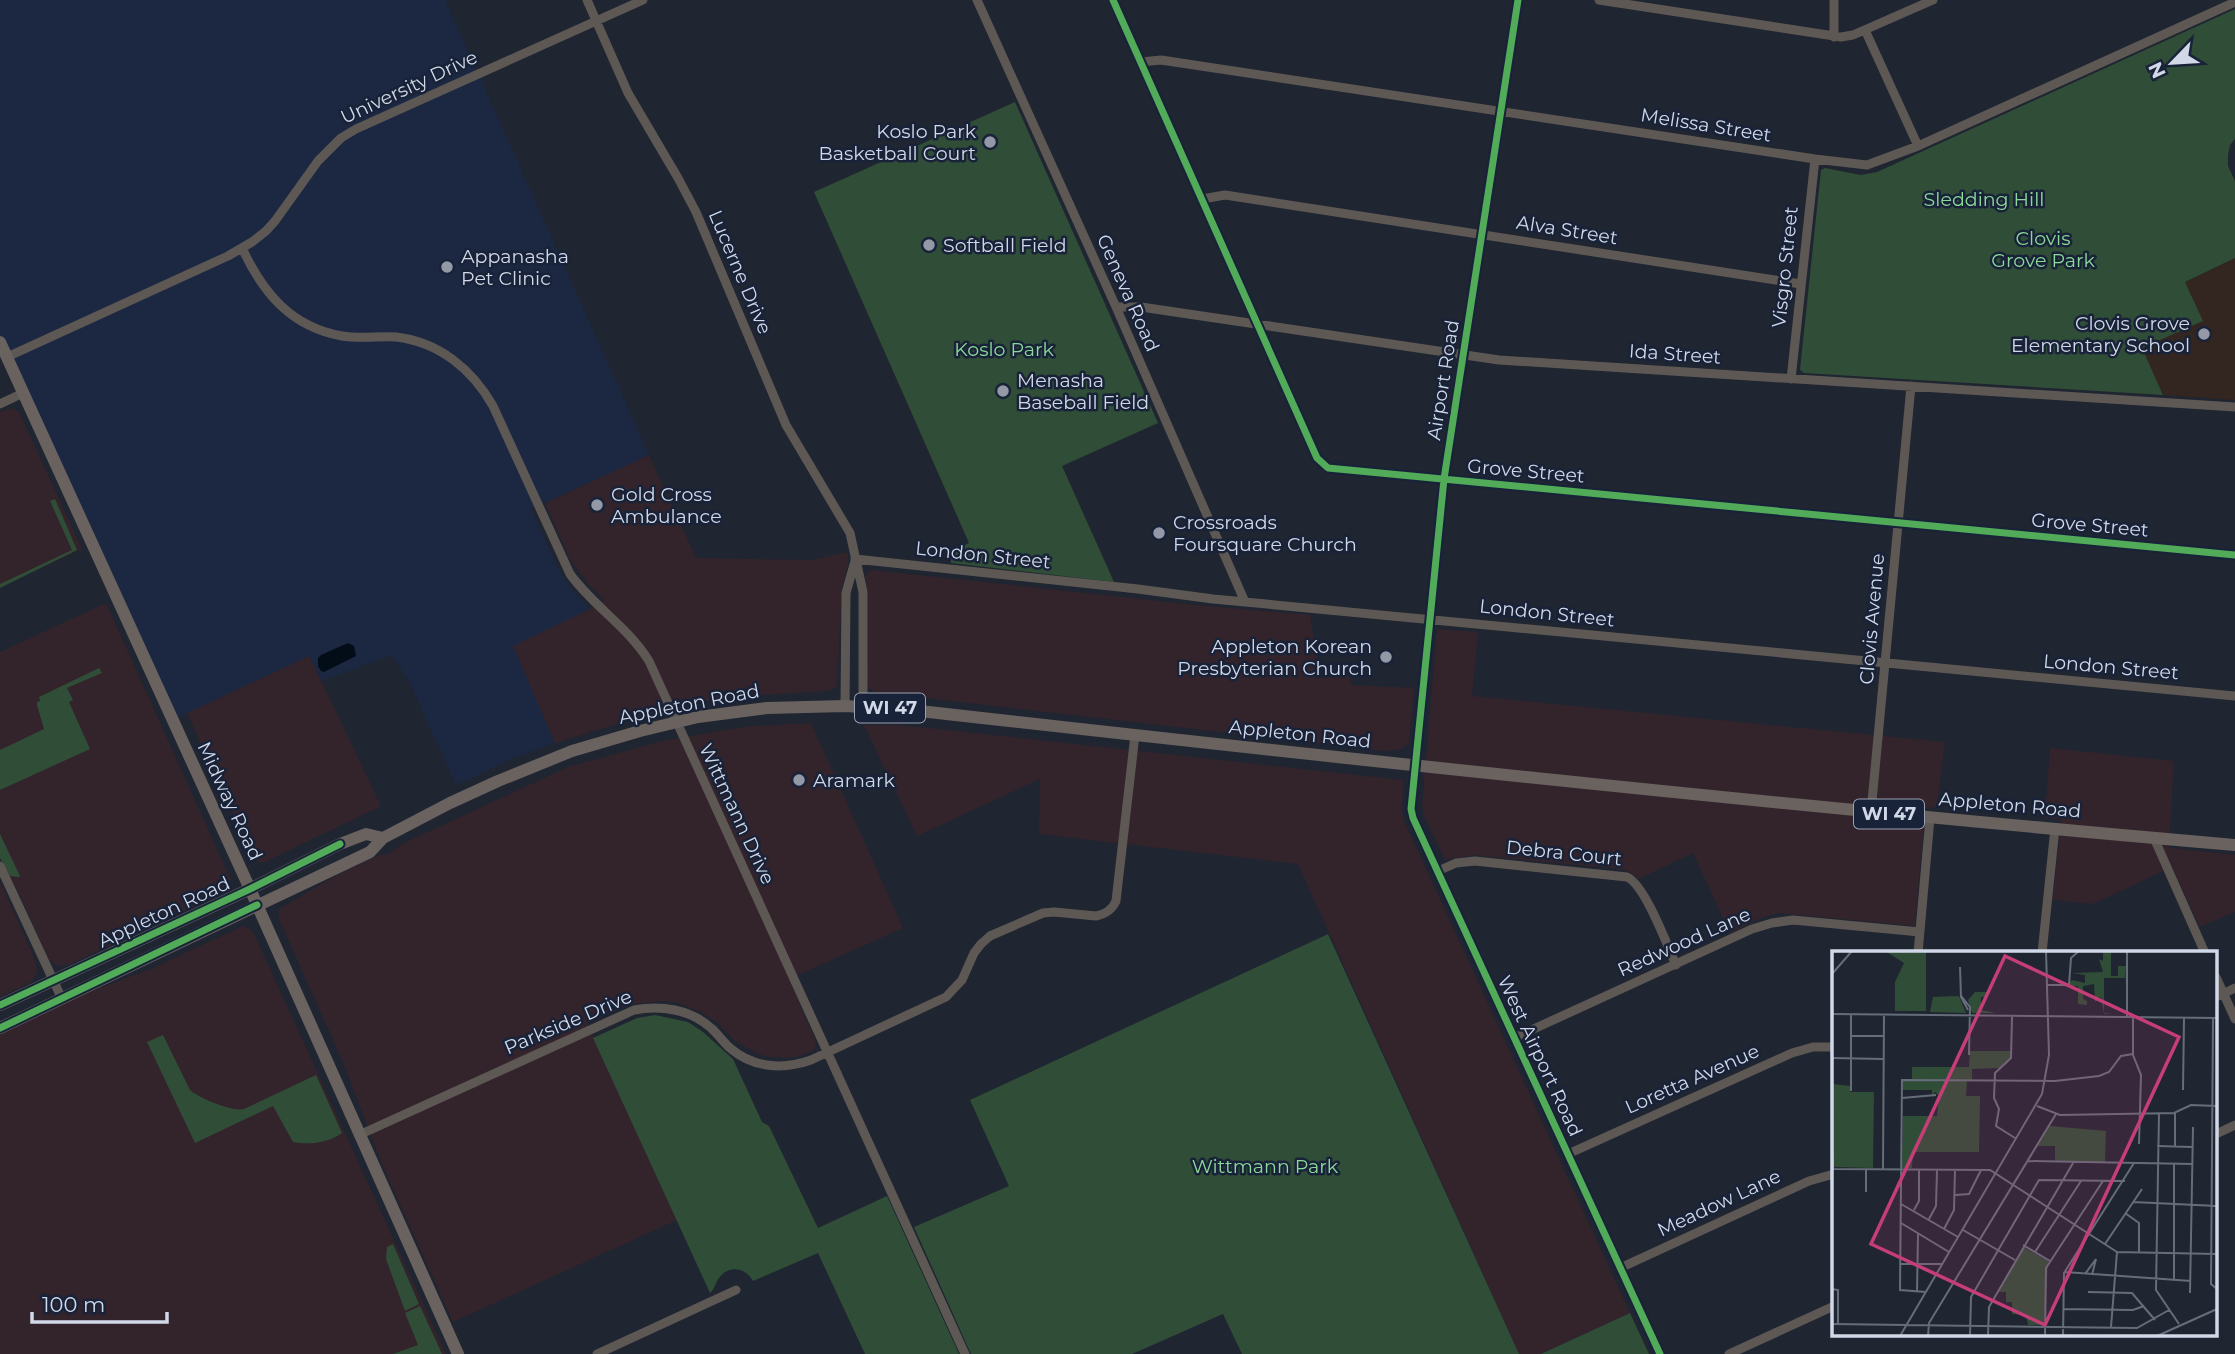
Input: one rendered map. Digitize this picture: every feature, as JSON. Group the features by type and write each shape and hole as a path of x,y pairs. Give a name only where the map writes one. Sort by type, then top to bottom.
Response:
{"main road":[{"name":"Midway Road","path":"0,342 250,889 458,1354"},
{"name":"Appleton Road","path":"0,1028 370,852 383,838 450,803 537,764 607,739 676,723 767,708 863,706 1415,766 1930,818 2235,845"},
{"name":"Appleton Road","path":"0,1005 349,840 369,834 383,838"}],"street":[{"name":"Lucerne Drive","path":"587,0 633,102 692,203 786,425 850,533 863,592 863,706"},
{"name":"University Drive","path":"7,357 243,248 275,221 318,161 341,138 356,129 643,0"},
{"name":"Geneva Road","path":"977,0 1116,307 1245,602"},
{"name":"Grove Street","path":"1113,0 1317,458 1324,466 1334,470 2235,555"},
{"name":"Airport Road","path":"1415,766 1444,479 1518,0"},
{"path":"1599,0 1834,37 1847,37 1933,0"},
{"path":"1834,0 1834,37"},
{"name":"Melissa Street","path":"1141,62 1161,60 1867,165 1918,146 2235,2"},
{"path":"1865,30 1918,146"},
{"name":"Visgro Street","path":"1791,379 1815,159"},
{"name":"Alva Street","path":"1202,199 1225,195 1801,284"},
{"name":"Wittmann Drive","path":"243,248 265,289 283,309 298,319 313,327 343,336 415,341 446,354 470,374 492,406 570,574 645,654 965,1354"},
{"name":"Ida Street","path":"1116,307 1141,307 1463,356 2235,407"},
{"name":"Clovis Avenue","path":"1871,812 1911,386"},
{"path":"0,404 23,393"},
{"path":"845,705 846,593 855,559"},
{"name":"London Street","path":"855,559 1245,602 2235,696"},
{"name":"Parkside Drive","path":"359,1135 623,1014 646,1008 676,1010 687,1014 710,1027 734,1051 751,1061 764,1065 793,1066 827,1053 946,997 962,979 981,944 990,936 1042,913 1096,916 1109,911 1116,901 1135,735"},
{"name":"West Airport Road","path":"1415,766 1413,818 1660,1354"},
{"path":"1918,951 1930,818"},
{"path":"2042,951 2055,828"},
{"path":"2154,838 2204,951"},
{"name":"Debra Court","path":"1438,871 1456,863 1475,861 1627,877 1642,891 1676,965"},
{"path":"0,866 62,999"},
{"name":"Redwood Lane","path":"1514,1038 1752,929 1783,921 1804,921 1920,932"},
{"path":"2235,988 2219,995 2235,1019"},
{"name":"Loretta Avenue","path":"1568,1154 1792,1053 1813,1047 1832,1047"},
{"path":"2218,1133 2235,1125"},
{"name":"Meadow Lane","path":"1620,1268 1809,1181 1832,1175"},
{"path":"597,1354 736,1290"},
{"path":"1729,1354 1832,1307"}],"shaded area":[{"path":"0,0 445,0 649,455 531,509 558,569 571,589 590,609 513,646 555,743 511,759 456,785 410,683 392,655 322,681 309,656 172,720 0,342"},
{"name":"Clovis Grove Elementary School","path":"2235,258 2235,400 2163,395 2142,348 2202,321 2185,282"},
{"path":"12,408 19,412 82,549 0,587 0,412"},
{"path":"649,455 696,558 812,560 848,552 842,589 837,686 829,691 686,703 555,743 512,646 605,601 571,561 545,503"},
{"path":"872,570 1310,615 1320,678 1348,675 1352,685 1414,688 1409,743 1402,749 1386,751 873,692 867,685 868,590 865,578"},
{"path":"106,603 231,880 228,888 220,894 70,964 58,966 49,959 0,858 0,652"},
{"path":"1437,629 1478,632 1472,696 1945,742 1937,807 1925,808 1915,926 1779,913 1761,918 1730,933 1693,853 1639,879 1621,869 1472,855 1445,860 1422,806"},
{"path":"348,643 354,646 356,656 324,672 321,671 318,658"},
{"path":"309,655 381,806 265,862 259,862 254,858 187,713"},
{"path":"811,723 903,928 789,979 816,1042 815,1049 799,1056 770,1057 758,1054 735,1041 718,1023 701,1012 679,1003 665,1001 632,1004 587,1023 677,1220 453,1322 382,1164 343,1062 279,919 279,909 344,871 379,855 389,854 402,844 568,767 662,741 752,726"},
{"path":"864,725 938,729 1403,780 1402,812 1405,823 1630,1313 1541,1354 1519,1354 1298,864 1039,834 1040,779 917,836"},
{"path":"2050,748 2174,761 2169,848 2235,855 2235,912 2200,927 2172,867 2093,904 2053,900 2061,819 2045,818"},
{"path":"0,882 38,972 31,982 0,997"},
{"path":"243,926 250,929 255,936 446,1354 0,1354 0,1034 89,992 151,969"}],"green space":[{"name":"Clovis Grove Park","path":"2235,9 2235,139 2230,145 2228,166 2235,181 2235,258 2185,282 2203,321 2142,348 2163,395 1804,373 1800,370 1821,170 1825,168 1861,175 1877,172"},
{"name":"Koslo Park","path":"1015,102 1158,423 1062,466 1114,582 951,563 951,552 969,543 814,192"},
{"path":"55,499 77,550 0,588 0,584 72,550 50,501"},
{"path":"99,668 102,673 67,688 73,700 69,702 90,749 0,790 0,750 44,729 37,705 39,697"},
{"path":"0,834 19,877 10,876 0,858"},
{"name":"Wittmann Park","path":"1328,934 1519,1354 1242,1354 1223,1314 1132,1354 971,1354 914,1227 1009,1186 970,1100"},
{"path":"655,1015 688,1022 733,1059 762,1122 769,1126 818,1228 887,1196 959,1354 865,1354 818,1253 753,1281 746,1273 732,1269 719,1278 710,1293 593,1038 637,1018"},
{"path":"163,1035 190,1090 224,1106 244,1109 316,1075 342,1133 318,1142 293,1142 273,1106 195,1143 147,1042"},
{"path":"393,1244 419,1304 405,1311 386,1259 387,1247"},
{"path":"420,1306 442,1354 393,1354 418,1345 405,1313"},
{"path":"1630,1313 1649,1354 1541,1354"}],"cycle path":[{"path":"1113,0 1317,458 1328,468 2235,555"},
{"path":"1518,0 1444,479 1411,809 1660,1354"},
{"path":"0,1005 250,889 340,844"},
{"path":"0,1028 257,905"}],"place":[{"name":"Koslo Park Basketball Court","path":"990,142"},
{"name":"Softball Field","path":"929,245"},
{"name":"Appanasha Pet Clinic","path":"447,267"},
{"name":"Clovis Grove Elementary School","path":"2204,334"},
{"name":"Menasha Baseball Field","path":"1003,391"},
{"name":"Gold Cross Ambulance","path":"597,505"},
{"name":"Crossroads Foursquare Church","path":"1159,533"},
{"name":"Appleton Korean Presbyterian Church","path":"1386,657"},
{"name":"Aramark","path":"799,780"}],"park label":[{"name":"Sledding Hill","path":"1984,199"}]}
